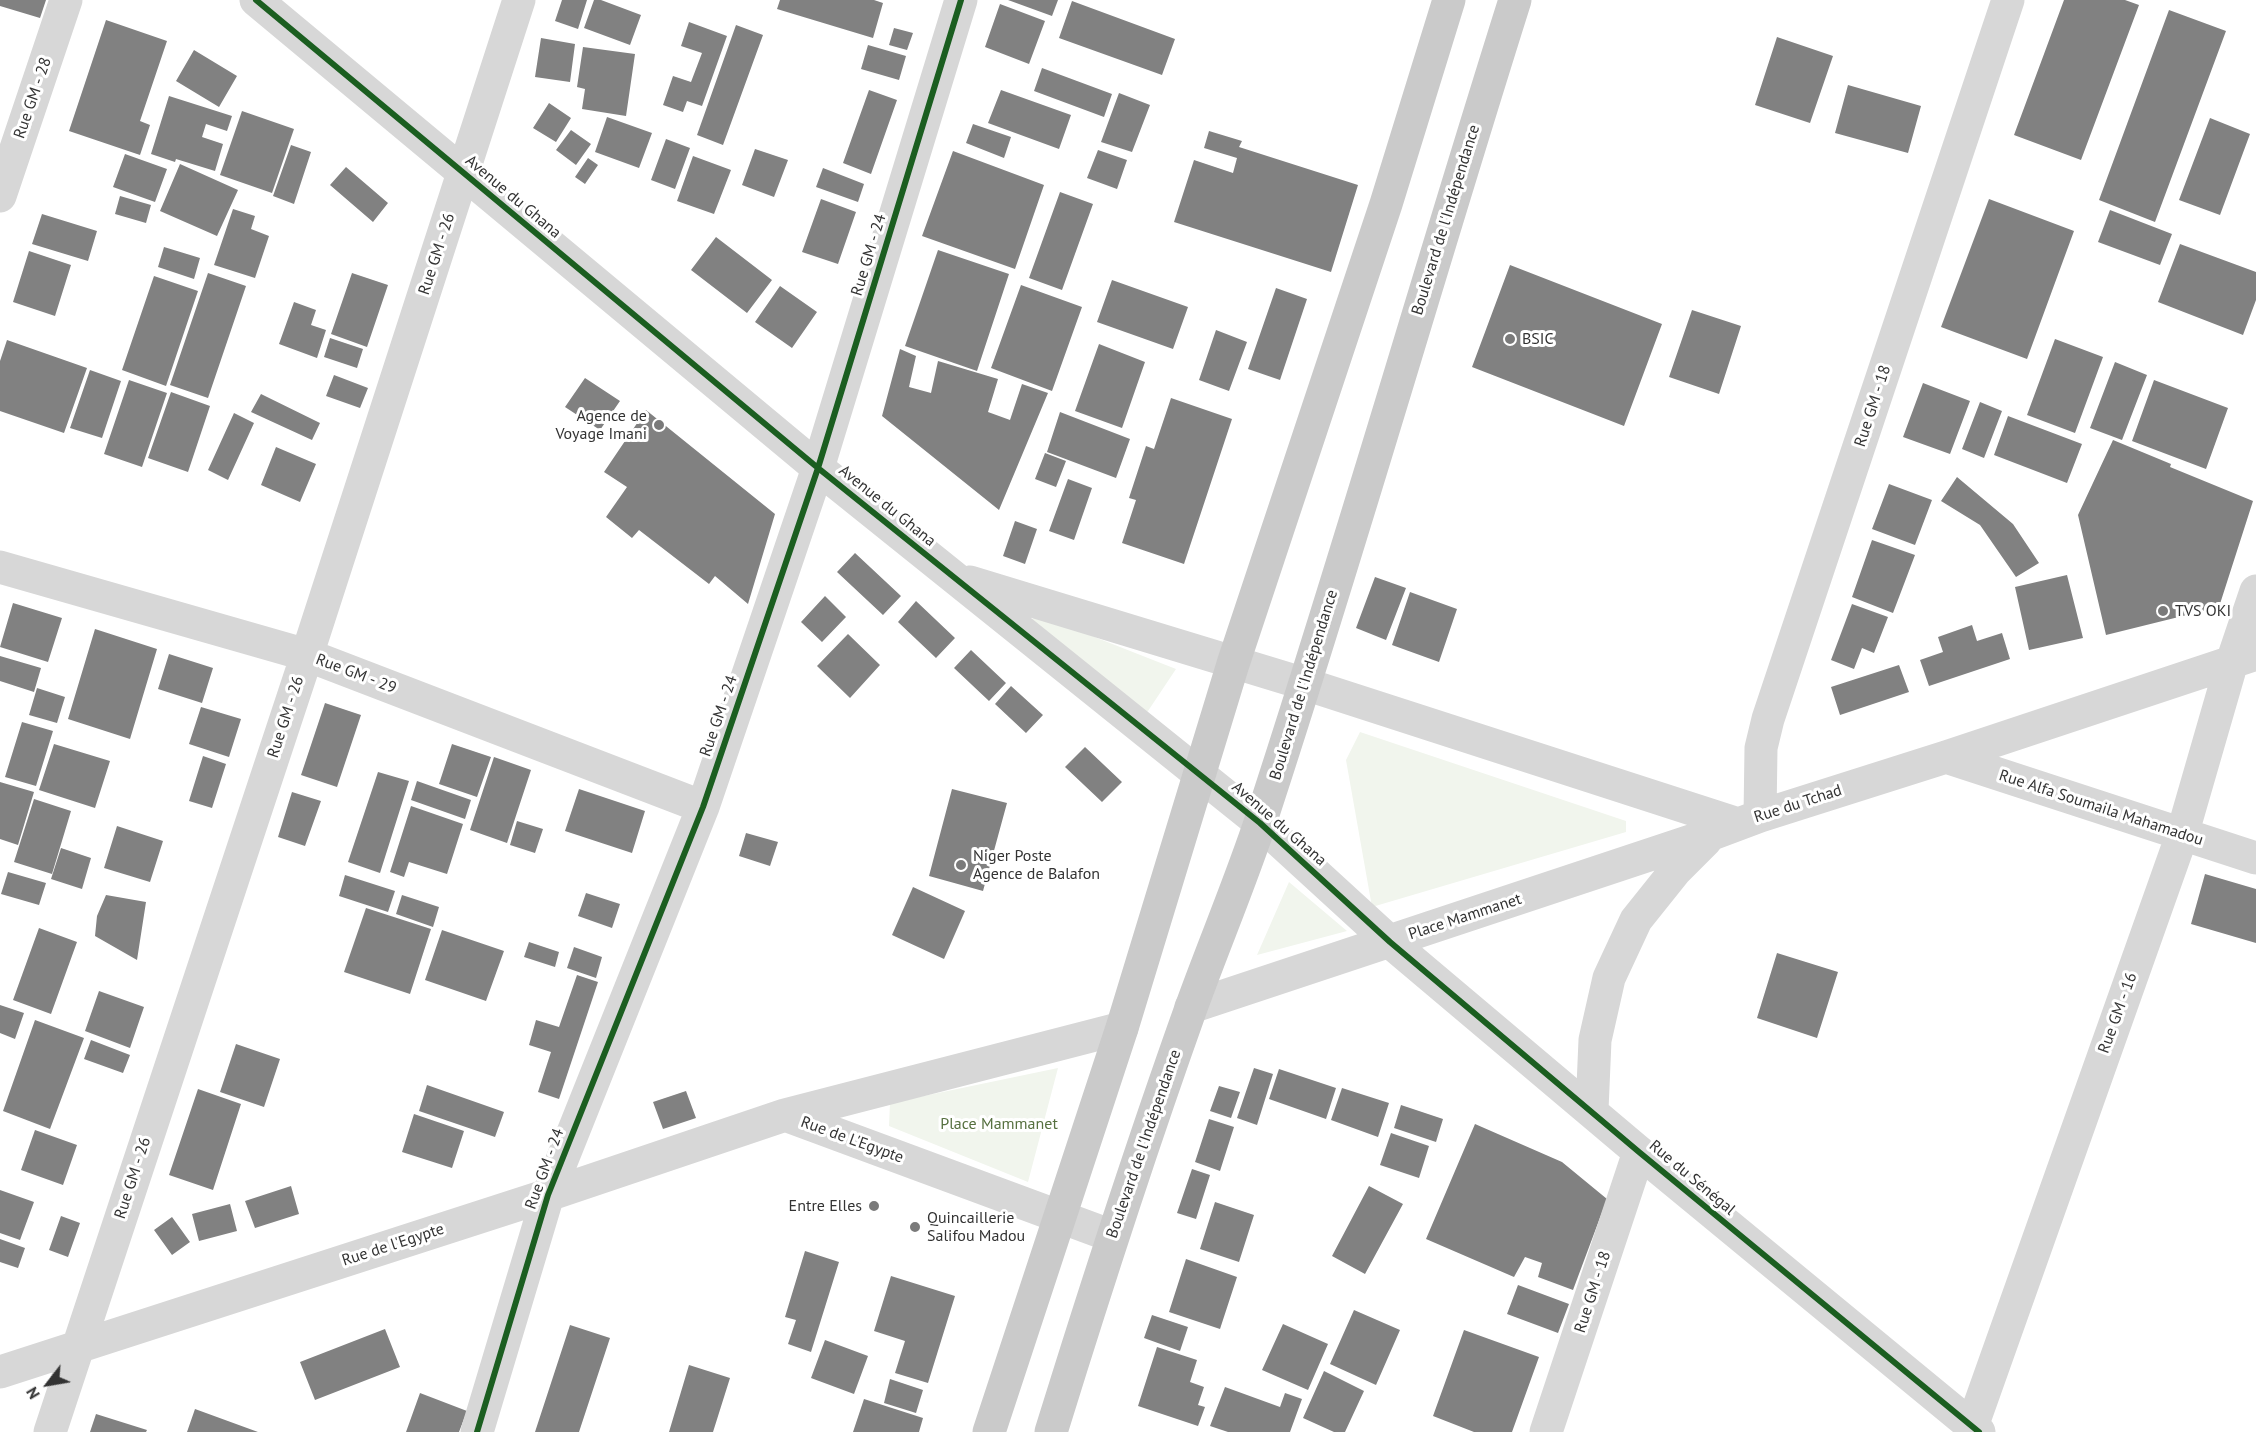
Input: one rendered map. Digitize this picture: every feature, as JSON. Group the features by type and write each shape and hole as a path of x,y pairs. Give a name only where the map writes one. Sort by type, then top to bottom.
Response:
{"main road":[{"path":"989,1432 1122,1028 1233,664 1386,204 1449,0"},
{"name":"Boulevard de l'Indépendance","path":"1051,1432 1112,1236 1191,1007 1260,823 1305,684 1443,226 1515,0"}],"street":[{"name":"Rue GM - 28","path":"0,196 66,0"},
{"name":"Avenue du Ghana","path":"256,0 818,468 1260,823 1390,942"},
{"name":"Rue GM - 26","path":"50,1432 307,655 519,0"},
{"name":"Rue GM - 24","path":"477,1432 548,1195 703,807 818,468 961,0"},
{"name":"Rue GM - 18","path":"1737,825 1768,718 2008,0"},
{"name":"Rue GM - 29","path":"0,567 307,655 703,807"},
{"name":"Avenue du Ghana","path":"954,577 1233,664 1305,684"},
{"name":"Rue GM - 16","path":"1974,1430 2244,658 2256,591"},
{"name":"Rue du Tchad","path":"1305,684 1737,825 2244,658"},
{"name":"Rue Alfa Soumaila Mahamadou","path":"1946,757 2256,858"},
{"name":"Place Mammanet","path":"1191,1007 1737,825"},
{"path":"1592,1110 1595,1040 1609,978 1636,920 1676,870 1737,825"},
{"name":"Rue du Sénégal","path":"1390,942 1974,1430"},
{"name":"Rue de L'Egypte","path":"785,1115 1122,1028"},
{"name":"Rue de l'Egypte","path":"0,1372 548,1195 785,1115"},
{"name":"Rue de L'Egypte","path":"785,1115 1112,1236"},
{"name":"Rue GM - 18","path":"1546,1432 1639,1152"}],"green space":[{"path":"1036,614 1176,669 1144,717 1028,625"},
{"path":"1360,732 1626,821 1626,832 1372,907 1346,760"},
{"path":"1289,882 1347,931 1257,955"},
{"name":"Place Mammanet","path":"1058,1068 1028,1182 889,1126 890,1103"}],"building":[{"path":"0,0 46,0 40,18 0,6"},
{"path":"562,0 587,0 578,29 555,21"},
{"path":"594,0 601,0 641,15 630,45 584,28"},
{"path":"780,0 874,0 883,3 873,38 777,9"},
{"path":"1008,0 1058,0 1052,16"},
{"path":"2064,0 2125,0 2139,5 2081,160 2014,135"},
{"path":"1072,1 1175,39 1162,75 1059,38"},
{"path":"1000,4 1045,21 1029,64 985,47"},
{"path":"2169,10 2226,31 2155,222 2099,200"},
{"path":"106,20 167,41 140,121 150,125 140,155 69,131"},
{"path":"689,22 727,36 702,106 687,101 683,112 663,105 673,76 691,82 702,53 681,46"},
{"path":"736,25 763,35 723,145 697,135"},
{"path":"894,28 913,33 907,50 889,45"},
{"path":"1777,37 1833,56 1810,123 1755,105"},
{"path":"541,38 575,44 570,82 535,77"},
{"path":"868,45 906,56 899,80 861,69"},
{"path":"583,47 635,54 626,116 582,109 585,89 577,87"},
{"path":"194,50 237,76 219,107 176,81"},
{"path":"1042,68 1112,94 1104,117 1034,91"},
{"path":"1848,85 1921,106 1908,153 1835,133"},
{"path":"869,90 897,100 871,174 843,163"},
{"path":"1001,90 1071,115 1059,149 988,123"},
{"path":"1119,93 1150,105 1132,152 1101,142"},
{"path":"169,96 232,116 227,131 206,124 202,137 223,144 215,171 151,154"},
{"path":"549,103 571,118 556,142 533,128"},
{"path":"242,111 294,129 272,193 220,175"},
{"path":"607,117 652,133 639,168 595,152"},
{"path":"2210,118 2250,134 2220,215 2179,200"},
{"path":"973,124 1011,137 1004,158 966,143"},
{"path":"571,130 591,144 576,165 556,150"},
{"path":"1209,131 1242,141 1239,147 1358,185 1331,272 1174,222 1194,160 1233,173 1237,158 1204,148"},
{"path":"666,139 690,148 675,189 651,180"},
{"path":"291,145 311,152 294,204 273,196"},
{"path":"755,149 788,160 774,197 742,185"},
{"path":"1098,150 1127,160 1117,189 1087,178"},
{"path":"953,151 1044,185 1015,269 922,236"},
{"path":"125,154 167,169 155,202 113,187"},
{"path":"693,156 731,170 714,214 677,201"},
{"path":"588,158 598,165 585,184 575,177"},
{"path":"180,164 238,190 217,236 160,211"},
{"path":"346,167 388,203 373,222 330,185"},
{"path":"823,168 864,184 858,202 816,187"},
{"path":"1060,192 1093,204 1062,290 1029,278"},
{"path":"120,196 151,205 146,223 115,214"},
{"path":"821,199 856,212 838,264 802,252"},
{"path":"1989,199 2074,231 2027,359 1941,327"},
{"path":"233,209 255,216 251,229 269,236 255,278 214,265"},
{"path":"2110,210 2172,234 2160,265 2098,242"},
{"path":"42,214 97,231 88,261 32,244"},
{"path":"716,237 772,280 747,313 691,270"},
{"path":"2180,244 2256,272 2256,300 2243,335 2158,302"},
{"path":"164,247 200,258 194,279 158,267"},
{"path":"938,250 1009,274 977,371 905,346"},
{"path":"29,251 71,265 55,316 13,302"},
{"path":"1510,265 1662,324 1624,426 1472,367"},
{"path":"208,273 246,286 208,398 170,385"},
{"path":"352,273 388,285 367,347 331,334"},
{"path":"154,276 198,291 166,386 122,370"},
{"path":"1112,280 1188,307 1173,349 1097,322"},
{"path":"1021,285 1082,307 1052,391 991,368"},
{"path":"780,286 817,312 792,348 755,322"},
{"path":"1276,288 1307,299 1280,380 1248,369"},
{"path":"294,302 316,310 311,325 326,330 317,358 279,344"},
{"path":"1692,310 1741,326 1719,394 1669,377"},
{"path":"1216,330 1247,342 1229,391 1199,380"},
{"path":"330,338 363,349 357,368 324,357"},
{"path":"2055,339 2103,357 2075,433 2027,415"},
{"path":"7,340 87,368 64,433 0,411 0,361"},
{"path":"1099,344 1145,362 1122,428 1075,411"},
{"path":"900,349 916,356 909,387 931,393 938,361 998,379 988,412 1010,420 1022,384 1048,393 999,510 882,416"},
{"path":"2115,362 2147,375 2122,440 2090,428"},
{"path":"90,370 121,381 102,438 70,428"},
{"path":"334,375 368,388 360,408 326,396"},
{"path":"585,378 620,401 600,430 565,407"},
{"path":"129,380 167,393 142,467 104,454"},
{"path":"2154,380 2228,408 2206,469 2132,441"},
{"path":"1923,383 1970,401 1950,454 1903,437"},
{"path":"171,392 210,406 188,472 148,458"},
{"path":"261,394 320,423 312,440 251,412"},
{"path":"1171,398 1232,419 1184,564 1122,543 1136,500 1129,498 1146,446 1154,449"},
{"path":"1980,402 2002,411 1984,458 1962,449"},
{"path":"646,410 775,514 748,604 715,576 709,584 639,530 632,538 606,517 627,487 604,472"},
{"path":"1060,412 1130,439 1116,478 1047,452"},
{"path":"234,413 254,423 228,480 208,470"},
{"path":"2008,416 2082,444 2067,483 1994,455"},
{"path":"2113,440 2171,464 2170,467 2253,501 2219,607 2106,635 2078,515"},
{"path":"276,447 316,464 300,502 261,485"},
{"path":"1045,453 1066,461 1056,487 1035,479"},
{"path":"1957,477 2013,524 2039,563 2016,577 1980,525 1941,501"},
{"path":"1068,479 1092,488 1074,540 1049,531"},
{"path":"1889,484 1932,500 1915,545 1872,529"},
{"path":"1015,521 1037,529 1025,564 1003,556"},
{"path":"1872,540 1915,555 1893,613 1852,597"},
{"path":"855,553 901,596 883,615 837,572"},
{"path":"2067,575 2083,638 2029,650 2015,587"},
{"path":"1375,577 1406,588 1386,640 1356,628"},
{"path":"1410,592 1457,609 1439,662 1392,645"},
{"path":"825,596 846,617 822,642 801,622"},
{"path":"916,601 955,638 936,658 898,622"},
{"path":"13,603 62,618 48,662 0,647"},
{"path":"1852,604 1888,617 1874,653 1862,648 1854,669 1831,660"},
{"path":"1972,625 1977,641 2002,633 2010,659 1929,686 1920,660 1943,652 1938,637"},
{"path":"95,629 157,649 130,739 68,719"},
{"path":"848,634 880,665 850,698 817,666"},
{"path":"971,650 1006,683 989,701 954,668"},
{"path":"169,654 213,668 202,703 158,689"},
{"path":"0,656 41,668 34,692 0,681"},
{"path":"1899,665 1909,692 1840,715 1831,687"},
{"path":"1011,686 1043,715 1026,733 995,704"},
{"path":"37,688 65,697 57,723 29,715"},
{"path":"325,703 361,715 337,787 301,775"},
{"path":"201,707 241,719 229,757 189,744"},
{"path":"22,722 53,731 36,786 5,777"},
{"path":"54,744 110,761 95,808 39,790"},
{"path":"452,744 491,757 477,797 439,784"},
{"path":"1085,747 1122,782 1102,802 1065,767"},
{"path":"203,756 226,764 212,808 189,801"},
{"path":"494,757 531,770 507,843 470,830"},
{"path":"378,772 409,781 380,873 348,862"},
{"path":"417,781 471,800 465,819 411,800"},
{"path":"0,782 34,792 18,845 0,839"},
{"path":"579,789 645,811 632,853 565,831"},
{"path":"952,789 1007,803 983,891 929,876"},
{"path":"292,792 321,801 305,846 278,837"},
{"path":"34,799 71,811 52,874 14,862"},
{"path":"411,806 463,824 447,874 409,862 404,877 390,872"},
{"path":"517,821 543,829 535,853 510,845"},
{"path":"117,826 163,841 150,882 104,868"},
{"path":"746,833 778,842 770,866 739,856"},
{"path":"61,848 91,858 82,889 51,879"},
{"path":"8,872 46,883 39,905 1,894"},
{"path":"2205,874 2256,889 2256,943 2191,924"},
{"path":"345,875 395,891 388,912 339,896"},
{"path":"913,887 965,911 944,959 892,935"},
{"path":"586,893 620,904 612,928 578,916"},
{"path":"106,895 146,902 137,960 95,936 97,916"},
{"path":"402,895 439,907 433,927 396,914"},
{"path":"366,908 431,929 410,994 344,972"},
{"path":"39,928 77,942 51,1014 13,1000"},
{"path":"442,930 504,951 486,1001 425,980"},
{"path":"529,942 559,952 555,967 524,957"},
{"path":"574,947 602,957 596,978 567,968"},
{"path":"1777,953 1838,972 1817,1038 1757,1018"},
{"path":"577,975 598,982 559,1099 538,1092 551,1052 529,1045 536,1020 559,1027"},
{"path":"99,991 144,1007 130,1048 85,1031"},
{"path":"0,1005 24,1013 15,1039 0,1033"},
{"path":"35,1020 84,1038 50,1129 3,1111"},
{"path":"91,1040 130,1055 123,1073 84,1059"},
{"path":"236,1044 280,1059 264,1107 220,1092"},
{"path":"1254,1068 1273,1074 1257,1125 1237,1118"},
{"path":"1279,1069 1336,1088 1326,1119 1269,1099"},
{"path":"427,1085 504,1112 495,1137 419,1111"},
{"path":"1219,1086 1240,1092 1231,1118 1210,1111"},
{"path":"1342,1088 1389,1103 1378,1137 1331,1120"},
{"path":"198,1089 241,1104 213,1190 169,1175"},
{"path":"686,1091 696,1118 663,1129 653,1102"},
{"path":"1401,1105 1443,1119 1436,1142 1394,1128"},
{"path":"414,1114 464,1131 452,1168 402,1152"},
{"path":"1209,1119 1234,1127 1220,1171 1195,1162"},
{"path":"1475,1124 1562,1162 1607,1199 1573,1290 1538,1277 1542,1263 1525,1257 1514,1277 1426,1239"},
{"path":"35,1130 77,1145 63,1185 21,1170"},
{"path":"1391,1133 1429,1146 1419,1178 1380,1165"},
{"path":"1192,1169 1210,1175 1196,1219 1177,1213"},
{"path":"291,1186 299,1214 255,1228 245,1201"},
{"path":"1369,1186 1403,1204 1365,1274 1332,1256"},
{"path":"0,1190 34,1202 20,1240 0,1233"},
{"path":"1215,1202 1254,1215 1239,1262 1200,1249"},
{"path":"230,1204 237,1231 199,1241 192,1214"},
{"path":"61,1216 80,1223 68,1257 49,1250"},
{"path":"172,1217 190,1242 172,1255 154,1230"},
{"path":"0,1239 25,1248 18,1268 0,1262"},
{"path":"805,1251 839,1262 811,1352 788,1344 796,1320 785,1317"},
{"path":"1186,1259 1237,1277 1220,1329 1169,1312"},
{"path":"891,1276 955,1296 928,1383 895,1373 905,1341 874,1331"},
{"path":"1518,1285 1569,1304 1558,1333 1507,1314"},
{"path":"1354,1310 1400,1330 1376,1385 1330,1364"},
{"path":"1152,1315 1188,1327 1180,1351 1144,1338"},
{"path":"1283,1324 1328,1344 1308,1390 1262,1370"},
{"path":"570,1325 610,1338 579,1432 535,1432"},
{"path":"385,1329 400,1367 315,1400 300,1362"},
{"path":"1464,1330 1539,1357 1512,1432 1474,1432 1433,1416"},
{"path":"825,1340 868,1356 854,1394 811,1378"},
{"path":"1157,1347 1197,1360 1190,1382 1204,1387 1198,1405 1205,1407 1198,1426 1138,1406"},
{"path":"689,1365 730,1378 713,1432 669,1432"},
{"path":"1324,1371 1364,1391 1345,1432 1334,1432 1303,1418"},
{"path":"890,1379 923,1390 916,1413 884,1403"},
{"path":"1225,1387 1280,1407 1285,1393 1302,1399 1290,1432 1228,1432 1210,1426"},
{"path":"420,1393 467,1411 459,1432 406,1432"},
{"path":"864,1399 923,1418 919,1432 853,1432"},
{"path":"195,1409 258,1432 187,1432"},
{"path":"96,1414 147,1430 146,1432 90,1432"}],"cycle path":[{"path":"256,0 818,468 1260,823 1390,942 1639,1152 1979,1432"},
{"path":"477,1432 548,1195 703,807 818,468 961,0"}],"place":[{"name":"BSIC","path":"1510,339"},
{"name":"Agence de Voyage Imani","path":"659,425"},
{"name":"TVS OKI","path":"2163,611"},
{"name":"Niger Poste Agence de Balafon","path":"961,865"},
{"name":"Entre Elles","path":"874,1206"},
{"name":"Quincaillerie Salifou Madou","path":"915,1227"}]}
